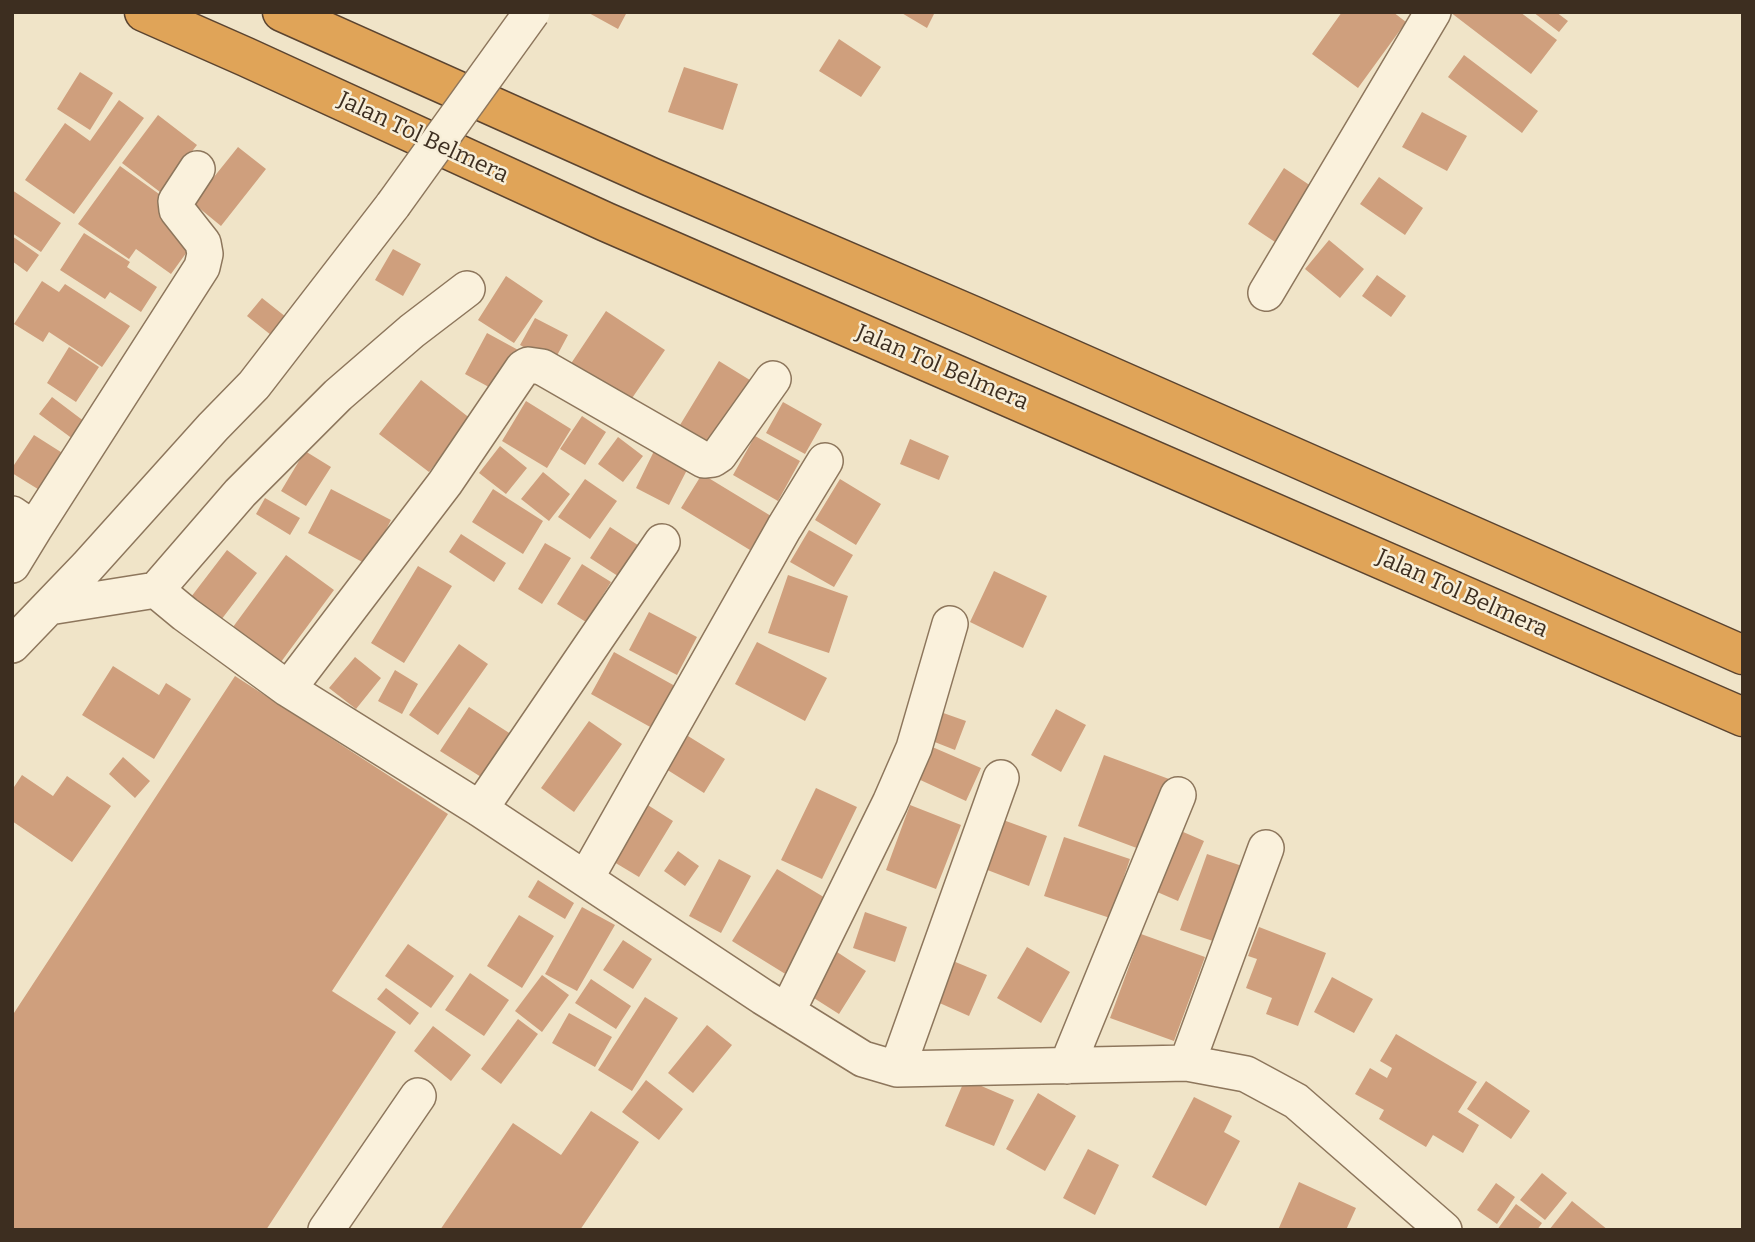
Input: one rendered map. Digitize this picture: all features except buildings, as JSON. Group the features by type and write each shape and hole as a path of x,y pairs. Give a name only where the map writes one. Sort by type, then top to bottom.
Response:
{"highway":[{"name":"Jalan Tol Belmera","path":"144,12 606,222 1743,717"},
{"path":"282,12 651,177 974,316 1743,655"}],"street":[{"path":"12,645 254,385 393,205 533,12"},
{"path":"1266,293 1433,12"},
{"path":"12,565 23,522 202,267 205,254 203,243 177,210 176,201 197,169"},
{"path":"49,607 156,590 240,493 338,395 412,331 467,289"},
{"path":"288,689 445,483 523,368 528,365 542,367 704,460 719,455 772,379"},
{"path":"586,878 784,528 825,461"},
{"path":"480,809 662,542"},
{"path":"156,590 288,689 480,809 787,1012 863,1059 897,1069 1187,1063 1246,1074 1296,1101 1444,1230"},
{"path":"787,1012 909,759 950,624"},
{"path":"897,1069 1001,778"},
{"path":"1067,1066 1178,795"},
{"path":"1187,1063 1266,848"},
{"path":"327,1230 418,1097"}]}
